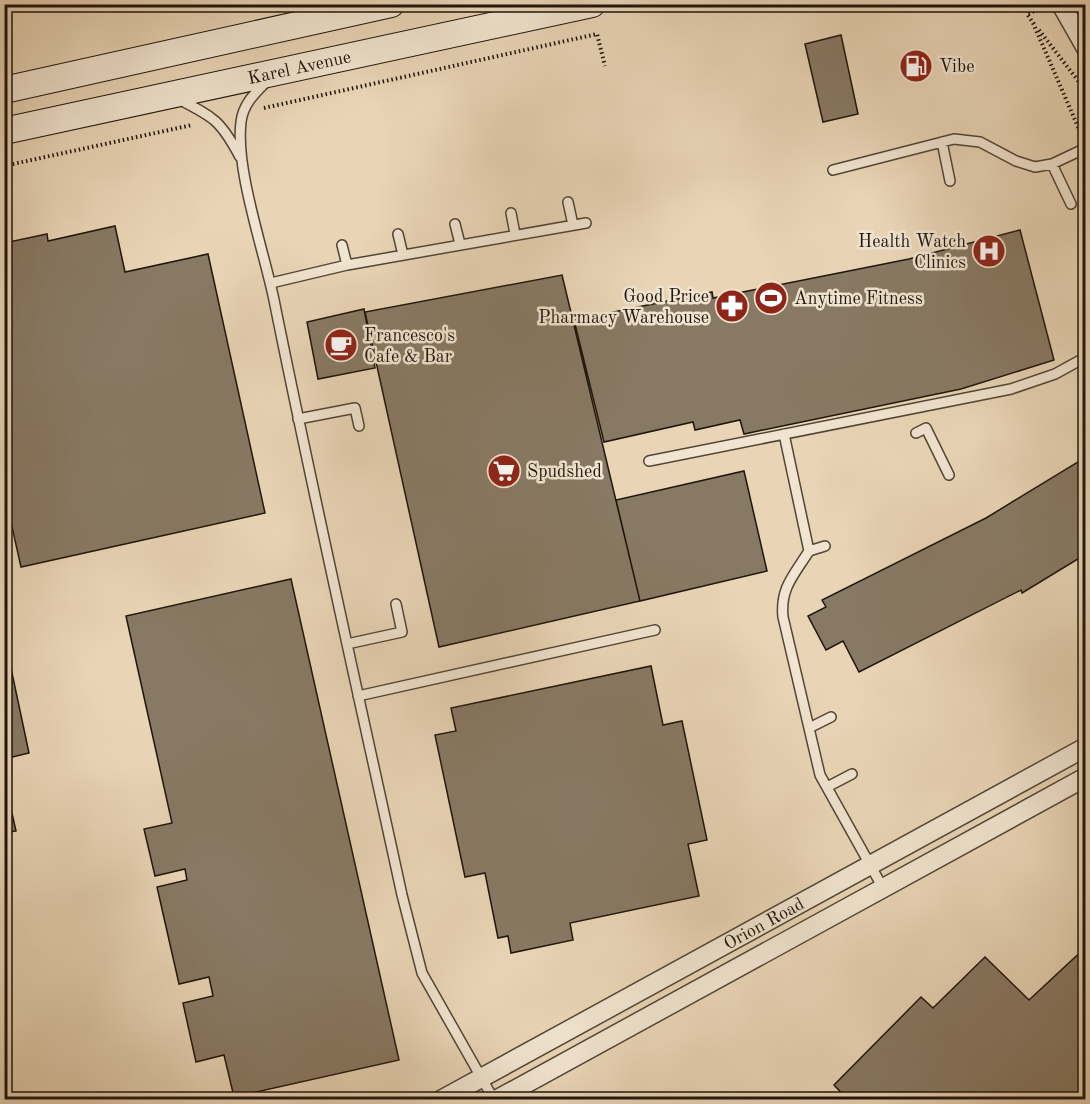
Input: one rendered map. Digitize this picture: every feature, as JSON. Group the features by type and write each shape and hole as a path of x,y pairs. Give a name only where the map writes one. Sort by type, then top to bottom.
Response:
{"main road":[{"path":"4,90 391,4"},
{"name":"Karel Avenue","path":"4,131 277,70 592,4"}],"street":[{"path":"1061,4 1086,48"},
{"name":"Orion Road","path":"441,1100 1086,747"},
{"name":"Orion Road","path":"495,1100 1086,777"}],"lane":[{"path":"277,70 247,102 241,122 241,159 271,284 298,419 402,895 422,973 495,1100"},
{"path":"168,94 215,120 225,129 241,159"},
{"path":"833,170 954,138 980,142 1016,161 1035,167 1052,164 1086,148"},
{"path":"942,142 950,181"},
{"path":"1052,164 1071,204"},
{"path":"568,202 573,225"},
{"path":"511,213 515,234"},
{"path":"271,284 347,265 586,223"},
{"path":"455,224 460,244"},
{"path":"398,234 403,255"},
{"path":"342,245 347,265"},
{"path":"649,461 1011,389 1054,374 1086,357"},
{"path":"298,419 355,408 359,426"},
{"path":"915,433 926,428 949,475"},
{"path":"784,434 809,551"},
{"path":"825,546 809,551 786,587 782,599 820,775 883,888"},
{"path":"347,644 402,632 396,604"},
{"path":"358,696 655,630"},
{"path":"809,728 831,717"},
{"path":"827,787 852,774"}],"path":[{"path":"1050,4 1027,14 1086,91"},
{"path":"1034,23 1086,143"},
{"path":"243,113 597,34 605,66"},
{"path":"4,166 215,120"}],"building":[{"path":"841,35 858,114 823,122 805,44"},
{"path":"115,226 125,272 208,254 265,513 21,567 4,491 4,243 47,234 48,241"},
{"path":"1020,230 1054,360 961,389 744,434 740,420 695,430 693,422 604,442 574,320 712,292 713,298 909,259"},
{"name":"Spudshed","path":"562,275 640,601 439,647 365,312"},
{"name":"Francesco's Cafe & Bar","path":"364,309 375,368 318,379 307,322"},
{"path":"1086,457 1086,554 1022,593 1021,590 859,672 843,641 826,650 808,616 826,607 822,600 986,518"},
{"path":"744,471 767,571 640,601 616,500"},
{"path":"291,579 399,1060 234,1097 224,1055 196,1062 183,1003 213,996 209,977 179,984 157,887 187,880 185,869 155,876 144,829 172,823 126,616"},
{"path":"4,654 8,654 29,753 4,759"},
{"path":"651,666 663,725 682,721 707,840 688,844 699,896 570,923 573,940 511,953 508,936 498,938 485,873 465,877 435,735 456,731 451,708"},
{"path":"4,778 16,831 4,833"},
{"path":"1086,947 1086,1100 848,1100 834,1085 921,997 933,1008 985,957 1029,1000"}],"place":[{"name":"Vibe","path":"916,66"},
{"name":"Health Watch Clinics","path":"989,251"},
{"name":"Anytime Fitness","path":"771,298"},
{"name":"Good Price Pharmacy Warehouse","path":"732,306"},
{"name":"Francesco's Cafe & Bar","path":"341,345"},
{"name":"Spudshed","path":"504,471"}]}
